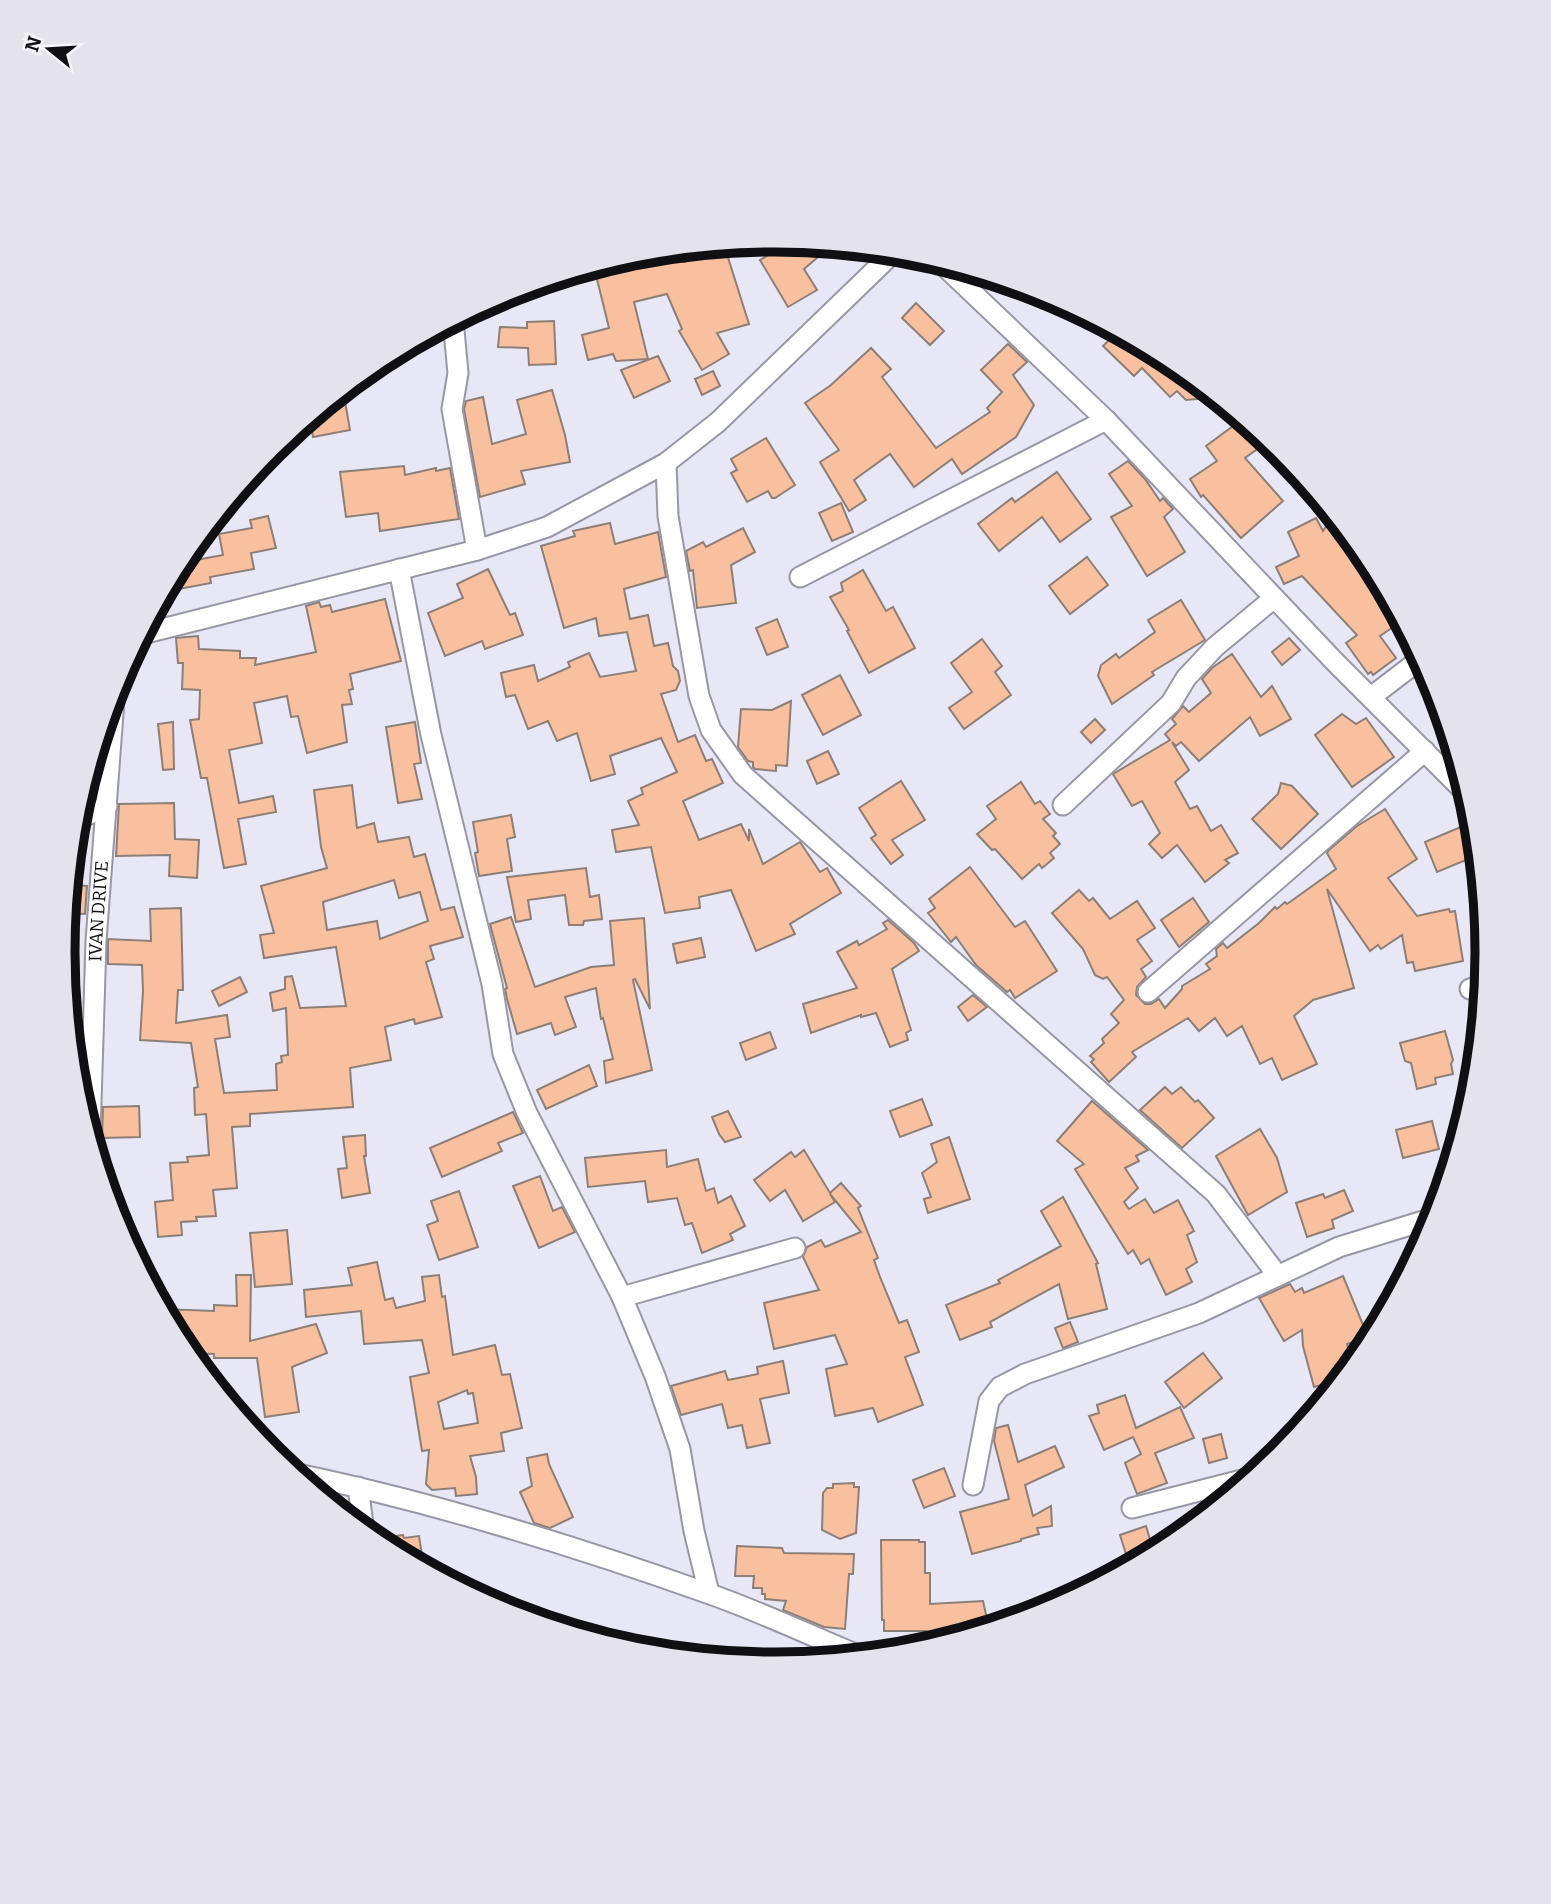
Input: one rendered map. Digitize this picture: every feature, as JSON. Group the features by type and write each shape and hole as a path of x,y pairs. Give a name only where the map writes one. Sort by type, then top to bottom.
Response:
{"street":[{"path":"153,631 477,550 547,527 666,463 719,422 885,261"},
{"path":"954,275 1106,420 1274,598 1454,782"},
{"path":"454,330 458,373 453,409 477,550"},
{"path":"800,577 1106,420"},
{"path":"666,463 667,516 699,696 711,730 743,775 1216,1195 1278,1276"},
{"path":"399,569 431,735 492,984 503,1054 527,1113 622,1297 655,1376 680,1449 694,1531 709,1593"},
{"path":"1063,805 1171,703 1186,678 1215,646 1274,598"},
{"path":"1371,697 1414,664"},
{"name":"IVAN DRIVE","path":"91,1098 96,941 112,726"},
{"path":"1149,992 1425,751"},
{"path":"89,814 107,806"},
{"path":"973,1485 989,1401 1000,1387 1025,1374 1199,1313 1339,1247 1421,1222"},
{"path":"622,1297 796,1248"},
{"path":"313,1477 358,1487 552,1542 709,1593 842,1649"},
{"path":"1132,1508 1231,1483"},
{"path":"358,1487 361,1517"}],"building":[{"path":"773,252 822,253 804,269 817,290 788,307 760,260"},
{"path":"727,253 749,324 717,333 729,354 702,370 679,331 682,329 667,294 634,302 648,359 616,361 613,354 588,360 582,335 609,328 596,275 680,259 684,262 701,256"},
{"path":"916,303 944,331 930,345 902,318"},
{"path":"554,321 556,364 529,365 528,348 498,347 500,327 527,328 527,322"},
{"path":"1111,338 1165,370 1205,398 1186,400 1177,391 1170,397 1142,368 1134,376 1103,346"},
{"path":"1008,344 1027,362 1013,375 1034,405 1016,437 962,474 952,459 914,487 890,454 854,480 866,500 849,511 820,462 839,450 805,403 831,385 871,348 891,369 882,377 936,448 990,412 987,408 1002,392 981,370"},
{"path":"658,356 670,381 634,398 621,370"},
{"path":"713,371 720,386 702,395 695,379"},
{"path":"552,390 570,462 521,471 525,484 480,497 464,409 466,401 483,397 492,444 526,434 517,400"},
{"path":"345,400 350,430 313,437 312,428"},
{"path":"1235,424 1260,447 1245,458 1283,501 1241,538 1203,495 1201,497 1190,479 1217,461 1206,446"},
{"path":"766,438 795,485 775,498 772,498 768,491 747,502 731,473 737,470 731,459"},
{"path":"1128,461 1160,501 1163,498 1173,509 1164,517 1185,552 1147,576 1111,517 1132,506 1109,474"},
{"path":"404,466 405,475 436,468 436,471 450,468 459,519 380,531 378,513 346,517 340,472"},
{"path":"1057,472 1091,519 1060,542 1042,517 999,551 978,524 1012,498 1015,502"},
{"path":"841,503 853,532 832,541 819,513"},
{"path":"268,516 276,548 251,553 254,569 210,577 211,583 177,589 195,560 223,555 219,534 252,528 250,520"},
{"path":"1316,518 1323,531 1328,523 1382,602 1395,626 1380,636 1396,658 1373,675 1371,672 1368,674 1346,643 1357,635 1302,576 1284,584 1276,567 1299,556 1288,532"},
{"path":"610,523 615,544 658,532 666,577 624,589 630,619 648,615 654,646 668,643 673,666 678,671 680,681 676,690 661,694 678,742 695,735 706,761 712,759 723,783 683,801 699,840 741,824 749,841 749,829 763,864 800,842 820,872 827,868 841,893 790,924 795,934 756,951 731,890 699,897 700,908 665,913 651,847 616,852 612,830 639,825 628,801 643,794 641,788 677,772 661,738 610,756 615,774 591,781 577,733 557,741 548,721 528,729 515,695 506,697 501,673 534,665 538,681 570,667 568,662 589,653 600,677 636,671 627,632 599,636 596,618 564,628 541,546 575,536 573,531"},
{"path":"743,528 755,552 731,565 736,603 697,608 693,570 690,571 686,551 703,542 706,547"},
{"path":"1087,557 1108,585 1070,614 1049,586"},
{"path":"488,569 510,615 515,613 523,635 485,649 482,641 445,656 428,613 463,598 457,584"},
{"path":"863,570 886,611 893,607 915,648 869,673 830,597 843,591 841,583"},
{"path":"385,599 401,661 350,674 352,704 342,705 347,742 307,753 298,716 291,717 287,696 254,703 262,743 229,750 239,803 273,796 276,812 238,819 246,864 224,868 207,778 201,778 190,720 199,719 200,690 182,689 183,663 178,663 176,638 198,636 199,649 240,651 240,658 256,658 255,665 316,652 306,606 319,602 321,607 330,605 332,612"},
{"path":"1181,600 1205,640 1152,672 1154,675 1112,704 1098,676 1101,665 1116,654 1119,658 1155,632 1148,620"},
{"path":"777,619 788,647 767,655 756,628"},
{"path":"1289,638 1300,650 1282,665 1272,652"},
{"path":"982,639 1002,666 995,672 1011,695 964,729 949,708 972,692 951,663"},
{"path":"1232,654 1261,697 1272,686 1291,719 1260,736 1250,717 1199,761 1181,742 1176,746 1172,742 1189,770 1175,782 1190,809 1197,806 1211,831 1221,825 1238,853 1225,860 1229,863 1205,882 1177,845 1162,858 1149,844 1160,833 1142,801 1132,806 1113,774 1170,740 1165,734 1176,724 1172,719 1183,706 1189,712 1211,693 1202,679"},
{"path":"840,675 861,715 823,735 802,695"},
{"path":"791,701 787,766 776,765 776,771 755,769 753,762 748,761 738,747 741,709 772,710"},
{"path":"1342,714 1356,724 1366,718 1394,757 1352,787 1315,735"},
{"path":"1095,719 1105,730 1091,743 1081,732"},
{"path":"173,722 174,769 163,770 158,724"},
{"path":"415,722 421,763 414,764 422,799 398,803 386,727"},
{"path":"828,751 839,774 817,784 807,761"},
{"path":"901,781 925,820 892,840 903,855 891,864 871,838 876,835 859,808"},
{"path":"1021,782 1035,804 1040,801 1050,814 1043,819 1056,833 1053,836 1060,844 1050,853 1054,858 1042,868 1039,864 1022,879 995,849 992,850 977,834 996,819 987,806"},
{"path":"1281,783 1292,786 1318,814 1281,849 1252,819 1278,794"},
{"path":"352,785 357,828 374,823 378,842 409,837 414,857 425,854 441,910 454,907 463,937 430,946 434,959 426,962 442,1017 415,1024 414,1019 385,1027 391,1060 350,1068 353,1107 250,1114 250,1126 232,1127 237,1188 213,1190 216,1216 196,1217 197,1221 181,1222 182,1235 158,1237 155,1202 173,1200 170,1163 188,1162 187,1157 209,1155 206,1114 195,1115 194,1088 198,1087 191,1043 140,1040 142,965 108,964 108,939 151,941 150,909 181,908 183,990 178,990 176,1023 227,1015 230,1037 215,1039 224,1093 277,1090 276,1064 282,1062 281,1056 288,1055 286,1008 273,1011 270,993 285,989 285,977 292,976 300,1008 346,1006 336,947 264,958 260,935 274,933 261,886 327,868 321,847 314,790","holes":["394,880 399,898 420,892 428,921 380,939 377,921 327,930 323,902"]},
{"path":"174,803 175,839 199,840 197,878 169,876 170,855 116,856 119,804"},
{"path":"1385,809 1417,859 1388,878 1417,916 1449,909 1450,912 1455,911 1463,961 1415,971 1413,962 1407,963 1402,935 1381,949 1378,945 1370,951 1327,889 1354,988 1313,1000 1294,1016 1317,1064 1282,1080 1272,1058 1260,1064 1242,1026 1227,1036 1215,1018 1199,1031 1188,1018 1132,1052 1136,1057 1109,1082 1091,1062 1094,1059 1090,1056 1104,1043 1102,1039 1119,1023 1111,1014 1124,1000 1107,977 1103,979 1095,975 1083,949 1052,913 1079,890 1089,901 1093,898 1110,919 1137,901 1155,928 1137,940 1152,961 1141,969 1146,977 1137,987 1136,995 1145,1004 1159,999 1165,1008 1182,986 1210,969 1206,964 1217,956 1216,949 1223,943 1227,948 1275,907 1277,909 1285,902 1287,904 1336,869 1327,853 1329,850 1357,826"},
{"path":"511,815 515,837 507,839 512,871 479,876 473,822"},
{"path":"1464,826 1470,858 1437,872 1425,842"},
{"path":"970,867 1015,927 1025,921 1057,971 1015,998 1010,990 1007,992 976,965 956,937 951,942 928,913 935,908 929,899"},
{"path":"586,868 590,897 599,895 602,919 584,921 583,925 569,925 565,895 528,900 531,919 516,922 507,877"},
{"path":"79,886 87,886 85,914 77,914"},
{"path":"1193,898 1209,922 1179,947 1161,920"},
{"path":"511,917 535,987 591,967 614,965 610,921 644,918 650,1009 635,979 633,980 652,1070 606,1083 604,1061 613,1059 603,1018 601,1019 596,988 565,997 576,1027 555,1035 551,1023 517,1034 490,924"},
{"path":"888,920 914,943 919,951 892,969 911,1030 906,1033 908,1040 890,1047 876,1013 861,1015 811,1033 803,1004 857,988 837,952 857,941 859,945 887,929 883,923"},
{"path":"701,938 705,957 677,963 673,944"},
{"path":"240,977 247,992 219,1006 212,991"},
{"path":"973,995 987,1007 968,1021 958,1007"},
{"path":"1445,1031 1453,1060 1453,1074 1435,1078 1436,1084 1417,1089 1411,1063 1405,1061 1400,1043"},
{"path":"770,1032 776,1048 746,1060 740,1043"},
{"path":"589,1065 597,1086 546,1109 537,1090"},
{"path":"1165,1087 1172,1094 1181,1087 1195,1102 1198,1100 1214,1118 1182,1148 1140,1110"},
{"path":"922,1099 932,1125 900,1137 890,1111"},
{"path":"1092,1101 1148,1150 1136,1156 1139,1161 1125,1168 1138,1188 1124,1202 1129,1209 1145,1199 1154,1213 1178,1200 1194,1231 1187,1235 1197,1262 1186,1269 1192,1282 1166,1295 1149,1259 1141,1264 1133,1250 1128,1254 1075,1169 1084,1164 1057,1141"},
{"path":"139,1106 140,1137 102,1138 103,1107"},
{"path":"728,1111 741,1137 725,1142 712,1117"},
{"path":"513,1112 523,1133 498,1143 502,1151 442,1177 430,1148"},
{"path":"1432,1121 1439,1149 1403,1158 1396,1130"},
{"path":"1260,1129 1277,1158 1287,1192 1248,1215 1216,1156"},
{"path":"365,1135 364,1156 370,1193 342,1198 338,1169 347,1168 343,1137"},
{"path":"949,1137 970,1199 928,1213 924,1199 931,1197 922,1173 937,1162 931,1144"},
{"path":"666,1150 667,1167 698,1159 706,1191 714,1188 718,1203 731,1196 745,1226 730,1234 733,1240 702,1253 692,1223 685,1225 677,1198 648,1202 645,1181 588,1187 585,1158"},
{"path":"804,1150 830,1193 841,1183 861,1206 858,1208 878,1258 874,1260 880,1277 899,1323 907,1320 919,1352 905,1357 923,1405 878,1422 873,1408 835,1416 826,1369 847,1364 835,1335 774,1349 764,1303 819,1290 803,1257 807,1247 821,1240 825,1247 861,1232 830,1194 835,1202 803,1221 785,1190 770,1201 754,1180 791,1152 795,1157"},
{"path":"540,1176 553,1211 562,1207 575,1232 539,1248 513,1186"},
{"path":"1344,1190 1353,1211 1332,1220 1334,1228 1307,1237 1296,1203 1323,1194 1325,1198"},
{"path":"459,1191 478,1247 439,1260 427,1225 438,1221 431,1201"},
{"path":"1063,1197 1098,1263 1096,1264 1107,1309 1068,1319 1059,1284 990,1322 992,1327 960,1340 946,1305 1000,1283 998,1280 1061,1246 1041,1211"},
{"path":"287,1230 292,1284 255,1287 250,1233"},
{"path":"377,1262 385,1300 393,1298 396,1308 425,1301 422,1277 439,1275 442,1297 445,1296 453,1355 495,1345 502,1375 510,1374 522,1428 501,1433 504,1451 470,1456 477,1494 456,1496 455,1488 432,1490 426,1484 429,1450 422,1451 410,1377 429,1373 422,1340 364,1344 361,1311 306,1317 304,1290 352,1285 348,1268","holes":["467,1390 468,1394 473,1393 478,1423 444,1429 438,1402"]},
{"path":"236,1275 251,1275 250,1341 316,1324 327,1353 292,1367 299,1412 265,1417 257,1358 214,1358 214,1354 202,1354 174,1309 214,1311 214,1305 237,1306"},
{"path":"1343,1276 1365,1330 1359,1340 1347,1344 1349,1353 1327,1384 1314,1387 1303,1346 1302,1330 1284,1341 1259,1298 1290,1284 1295,1292 1302,1288 1304,1293"},
{"path":"1070,1322 1078,1342 1063,1348 1055,1328"},
{"path":"1203,1353 1222,1378 1184,1408 1165,1382"},
{"path":"783,1361 789,1393 760,1399 770,1443 747,1448 742,1425 728,1428 722,1404 681,1415 671,1386 725,1371 728,1380 758,1374 757,1367"},
{"path":"1125,1395 1136,1428 1180,1407 1194,1438 1155,1453 1167,1483 1137,1494 1125,1463 1141,1454 1133,1437 1104,1450 1089,1416 1099,1413 1097,1405"},
{"path":"1008,1425 1018,1462 1055,1446 1064,1467 1025,1485 1033,1516 1051,1506 1052,1526 1037,1528 1039,1534 1021,1541 972,1554 960,1512 1009,1499 994,1441 996,1428"},
{"path":"1221,1434 1227,1458 1209,1463 1203,1439"},
{"path":"547,1454 573,1517 550,1528 534,1523 520,1492 532,1486 527,1458"},
{"path":"944,1468 955,1496 924,1508 913,1480"},
{"path":"854,1483 854,1487 859,1487 856,1533 840,1539 822,1530 823,1493 827,1488 833,1488 833,1484"},
{"path":"1146,1526 1151,1543 1127,1557 1120,1535"},
{"path":"419,1536 422,1556 391,1537"},
{"path":"881,1540 925,1542 925,1573 930,1573 930,1604 983,1601 987,1619 926,1635 926,1631 884,1631"},
{"path":"737,1546 782,1548 784,1553 854,1554 853,1574 849,1574 845,1629 824,1627 783,1610 786,1601 765,1599 762,1588 753,1588 754,1576 735,1576"}]}
